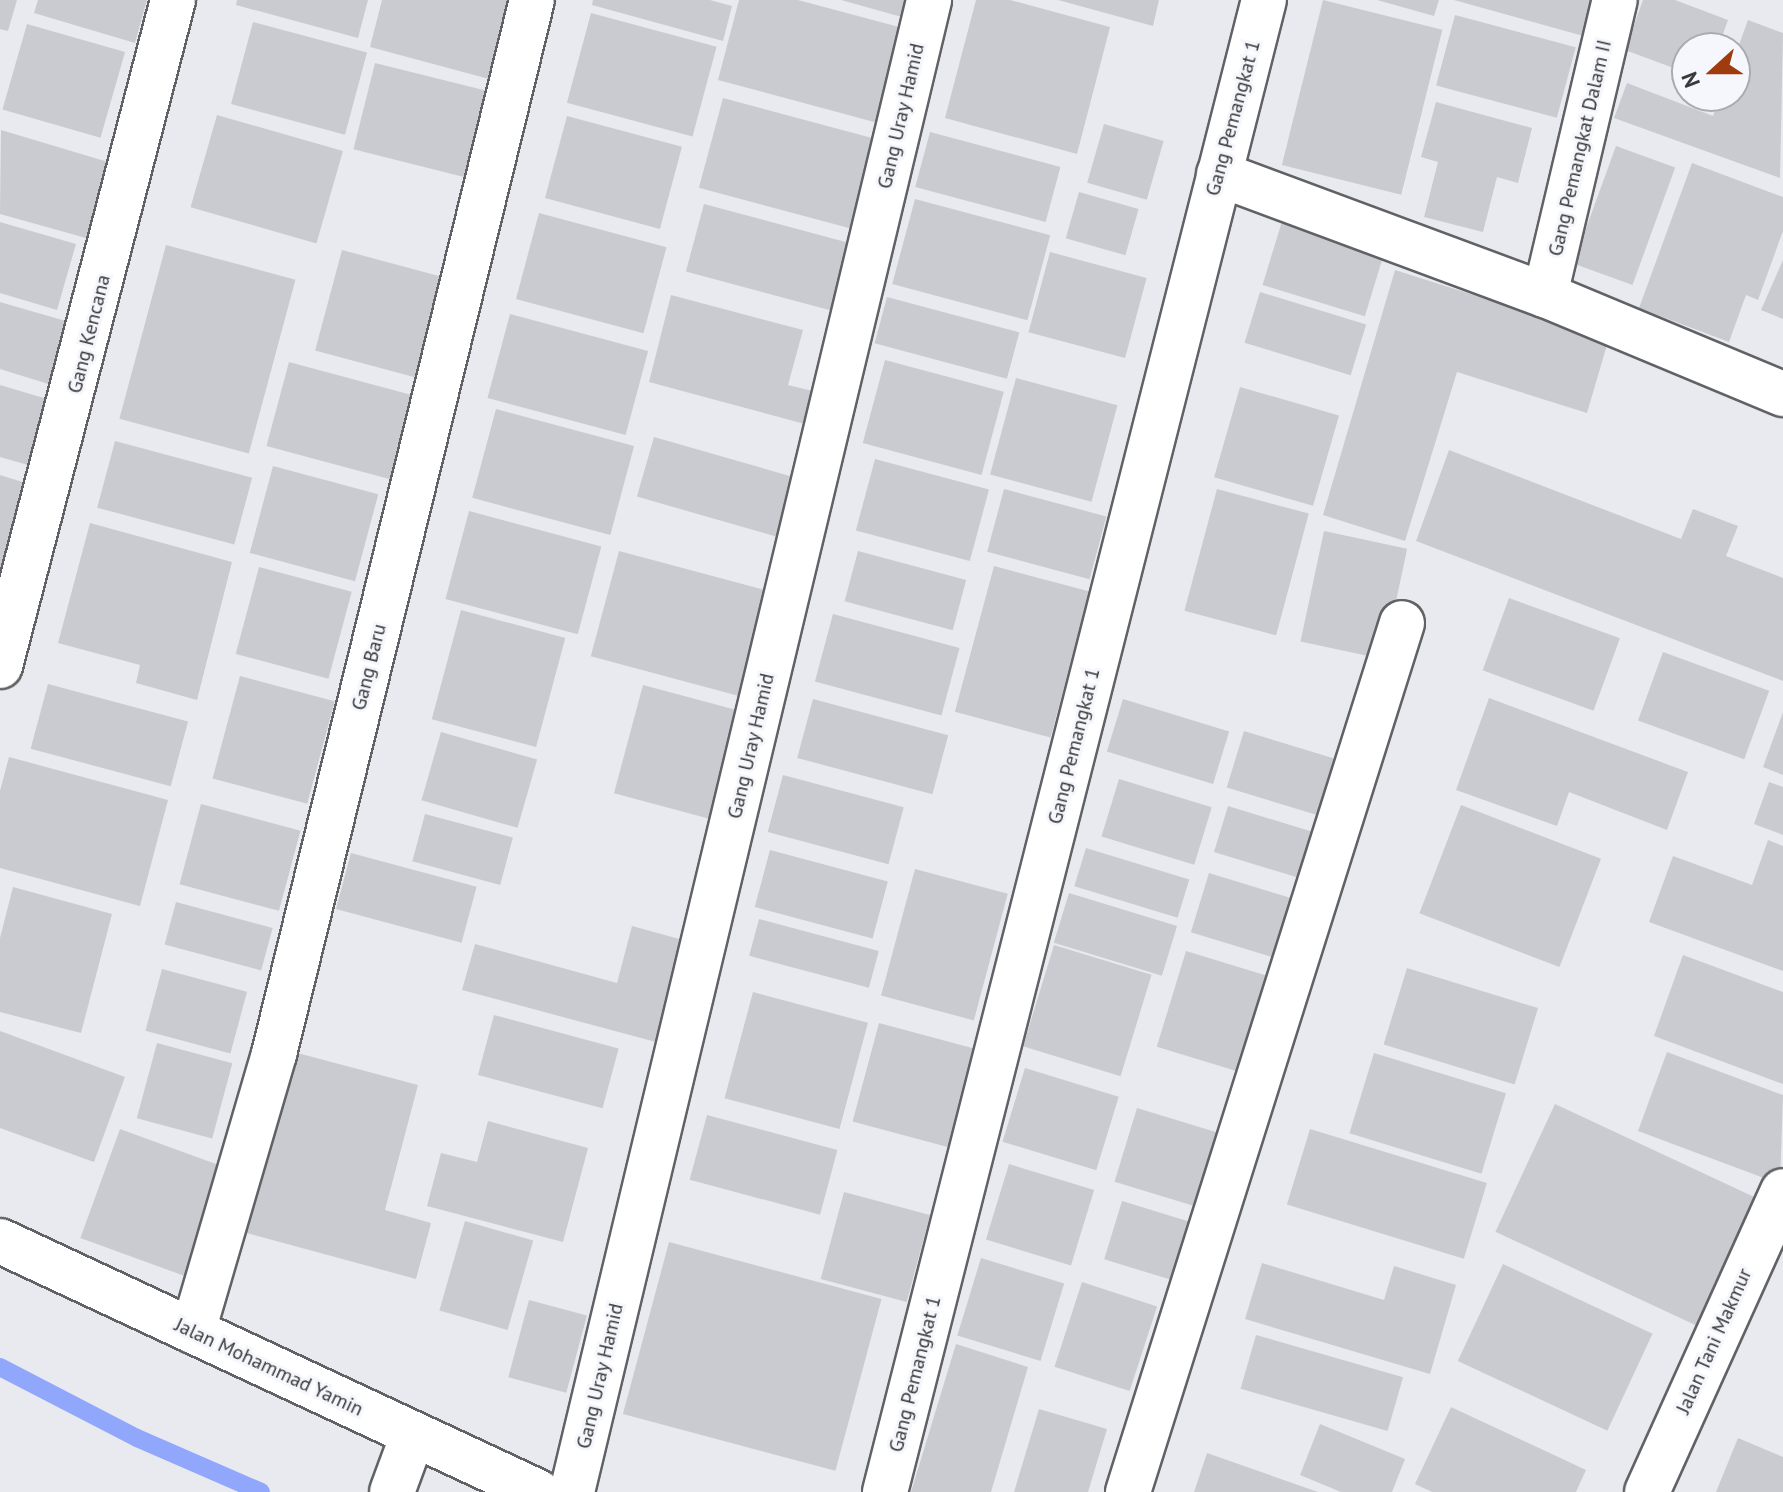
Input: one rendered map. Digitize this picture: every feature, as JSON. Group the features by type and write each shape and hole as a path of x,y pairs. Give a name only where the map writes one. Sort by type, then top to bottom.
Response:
{"street":[{"name":"Gang Kencana","path":"0,666 173,0"},
{"name":"Gang Baru","path":"193,1331 274,1054 532,0"},
{"name":"Gang Uray Hamid","path":"572,1492 929,0"},
{"name":"Gang Pemangkat 1","path":"885,1492 1264,0"},
{"name":"Gang Pemangkat Dalam II","path":"1545,295 1615,0"},
{"path":"1219,174 1545,295 1783,394"},
{"path":"1128,1492 1402,623"},
{"name":"Jalan Tani Makmur","path":"1647,1492 1783,1191"},
{"name":"Jalan Mohammad Yamin","path":"0,1241 412,1438 538,1492"},
{"path":"392,1492 412,1438"}],"building":[{"path":"0,0 17,0 8,31 0,29"},
{"path":"38,0 147,0 135,43 34,13"},
{"path":"237,0 368,0 358,38 236,5"},
{"path":"382,0 526,0 504,83 370,47"},
{"path":"593,0 710,0 732,6 723,41 592,5"},
{"path":"739,0 798,0 914,31 889,126 718,80"},
{"path":"841,0 922,0 916,21"},
{"path":"976,0 1010,0 1110,27 1077,154 945,118"},
{"path":"1058,0 1159,0 1153,26"},
{"path":"1323,0 1442,30 1401,195 1282,165"},
{"path":"1377,0 1439,0 1434,16"},
{"path":"1454,0 1597,0 1587,37"},
{"path":"1643,0 1675,0 1728,20 1724,32 1671,32 1671,67 1625,50"},
{"path":"591,13 717,47 693,136 567,103"},
{"path":"1455,15 1576,47 1557,118 1436,86"},
{"path":"1748,20 1783,33 1780,178 1614,118 1627,83 1671,100 1671,112 1703,112 1713,116 1714,112 1751,112 1751,32 1744,32"},
{"path":"253,22 367,53 345,135 231,104"},
{"path":"27,24 125,52 101,138 2,110"},
{"path":"375,63 489,91 467,178 353,149"},
{"path":"723,98 880,140 856,230 699,188"},
{"path":"1436,102 1532,128 1518,183 1497,177 1483,232 1424,217 1438,162 1421,157"},
{"path":"217,115 343,151 316,243 191,207"},
{"path":"567,116 682,147 660,229 545,198"},
{"path":"1104,124 1164,141 1147,200 1087,183"},
{"path":"1,130 108,162 86,238 0,214"},
{"path":"930,132 1060,167 1046,222 915,187"},
{"path":"1616,146 1675,168 1632,285 1573,263"},
{"path":"1692,163 1783,197 1783,231 1758,300 1746,295 1729,342 1639,308"},
{"path":"1079,192 1139,209 1125,255 1066,238"},
{"path":"915,199 1050,235 1027,320 892,284"},
{"path":"704,204 859,245 840,313 686,272"},
{"path":"539,213 667,247 643,333 516,299"},
{"path":"1283,218 1385,249 1365,316 1263,285"},
{"path":"0,222 76,244 57,310 0,293"},
{"path":"166,245 295,280 249,454 119,419"},
{"path":"342,250 449,279 422,379 315,350"},
{"path":"1050,252 1147,278 1125,358 1029,332"},
{"path":"1783,260 1783,319 1761,310"},
{"path":"1395,270 1609,338 1587,413 1457,372 1405,541 1323,515"},
{"path":"1260,292 1366,324 1351,375 1245,343"},
{"path":"671,295 803,330 788,385 825,394 816,427 649,382"},
{"path":"887,297 1019,332 1007,379 875,343"},
{"path":"0,302 76,324 58,387 0,369"},
{"path":"510,314 648,351 626,435 487,398"},
{"path":"885,360 1004,392 982,475 863,443"},
{"path":"289,362 413,395 390,479 266,446"},
{"path":"1016,378 1117,405 1092,502 990,475"},
{"path":"0,385 47,399 28,465 0,457"},
{"path":"1240,387 1339,415 1313,506 1214,477"},
{"path":"496,409 634,446 610,535 472,498"},
{"path":"654,437 800,479 783,538 637,497"},
{"path":"115,441 252,478 234,544 97,508"},
{"path":"1449,450 1681,539 1693,509 1738,526 1726,556 1783,578 1783,681 1416,541"},
{"path":"875,459 989,490 970,561 856,530"},
{"path":"273,466 378,494 355,581 250,553"},
{"path":"0,475 32,485 0,593"},
{"path":"1004,489 1106,516 1090,579 987,552"},
{"path":"1217,489 1309,514 1276,635 1184,611"},
{"path":"469,511 601,546 578,634 445,599"},
{"path":"90,523 232,562 197,700 136,683 140,665 58,643"},
{"path":"1324,531 1407,549 1384,659 1301,642"},
{"path":"619,551 779,594 751,699 591,656"},
{"path":"858,551 966,580 953,630 845,601"},
{"path":"994,566 1090,592 1051,737 955,712"},
{"path":"259,567 352,592 328,679 236,654"},
{"path":"1509,598 1620,638 1594,711 1483,670"},
{"path":"461,610 565,638 536,747 432,719"},
{"path":"833,614 960,648 941,716 815,682"},
{"path":"1663,652 1769,691 1744,759 1638,721"},
{"path":"240,676 335,701 307,804 213,778"},
{"path":"48,684 188,722 171,786 31,749"},
{"path":"643,685 756,715 727,823 614,793"},
{"path":"1489,698 1688,772 1667,830 1569,792 1557,826 1456,790"},
{"path":"813,699 948,735 932,794 797,758"},
{"path":"1123,699 1229,731 1213,784 1107,752"},
{"path":"1783,712 1783,775 1763,767"},
{"path":"1244,731 1342,761 1325,818 1227,787"},
{"path":"441,732 537,760 518,828 421,800"},
{"path":"9,757 168,800 140,906 0,868 0,791"},
{"path":"783,775 904,807 888,864 768,832"},
{"path":"1119,779 1212,807 1194,865 1101,836"},
{"path":"1769,782 1783,787 1783,835 1754,824"},
{"path":"201,804 300,831 279,911 180,884"},
{"path":"1461,805 1601,859 1559,967 1419,913"},
{"path":"1228,806 1320,834 1306,880 1214,852"},
{"path":"425,814 513,838 500,885 412,861"},
{"path":"1768,840 1783,846 1783,971 1649,922 1673,856 1752,885"},
{"path":"1086,848 1189,880 1178,918 1074,886"},
{"path":"770,850 888,882 873,939 755,907"},
{"path":"351,853 477,887 462,943 336,909"},
{"path":"915,869 1008,894 974,1020 881,996"},
{"path":"1209,873 1296,900 1278,959 1191,932"},
{"path":"13,887 112,914 81,1033 0,1012 0,938"},
{"path":"1069,893 1177,926 1162,976 1054,943"},
{"path":"176,902 273,928 261,970 165,945"},
{"path":"759,919 879,951 869,988 749,956"},
{"path":"632,926 683,940 656,1042 462,990 475,944 617,983"},
{"path":"1054,945 1152,975 1121,1076 1023,1046"},
{"path":"1186,951 1273,978 1244,1073 1157,1047"},
{"path":"1683,955 1783,992 1783,1084 1654,1036"},
{"path":"1407,968 1538,1008 1515,1085 1384,1045"},
{"path":"162,969 247,992 230,1054 145,1031"},
{"path":"753,992 868,1023 839,1129 725,1098"},
{"path":"494,1015 619,1048 603,1108 478,1075"},
{"path":"879,1023 982,1051 956,1149 853,1122"},
{"path":"0,1031 125,1077 94,1162 0,1128"},
{"path":"157,1043 232,1063 212,1139 137,1118"},
{"path":"290,1051 418,1085 385,1210 431,1223 416,1279 243,1232"},
{"path":"1667,1052 1783,1095 1780,1184 1638,1131"},
{"path":"1374,1053 1506,1093 1481,1174 1349,1133"},
{"path":"1025,1068 1119,1097 1096,1170 1002,1142"},
{"path":"1555,1104 1767,1203 1707,1331 1495,1232"},
{"path":"1137,1108 1224,1135 1202,1208 1114,1182"},
{"path":"707,1115 837,1150 820,1215 690,1180"},
{"path":"488,1121 588,1148 563,1242 427,1206 441,1153 477,1162"},
{"path":"120,1129 234,1170 194,1279 80,1238"},
{"path":"1310,1129 1487,1183 1464,1259 1287,1205"},
{"path":"1009,1164 1094,1190 1071,1266 986,1240"},
{"path":"844,1192 930,1215 907,1302 821,1279"},
{"path":"1122,1201 1195,1223 1177,1282 1104,1259"},
{"path":"465,1221 533,1241 508,1330 439,1310"},
{"path":"669,1242 882,1299 835,1471 623,1414"},
{"path":"981,1258 1064,1283 1041,1361 957,1335"},
{"path":"1262,1263 1384,1300 1394,1266 1456,1285 1430,1374 1245,1319"},
{"path":"1503,1264 1653,1334 1607,1431 1458,1361"},
{"path":"1082,1282 1157,1306 1130,1391 1054,1367"},
{"path":"529,1300 587,1316 566,1393 508,1377"},
{"path":"1256,1335 1403,1377 1388,1431 1241,1389"},
{"path":"956,1344 1028,1367 991,1492 911,1492"},
{"path":"1451,1407 1586,1470 1576,1492 1432,1492 1415,1484"},
{"path":"1039,1409 1107,1429 1088,1492 1014,1492"},
{"path":"1320,1424 1405,1459 1392,1492 1341,1492 1300,1475"},
{"path":"1738,1438 1783,1457 1783,1492 1716,1492"},
{"path":"1207,1453 1318,1492 1194,1492"}],"waterway":[{"path":"0,1367 137,1438 261,1492"}]}
